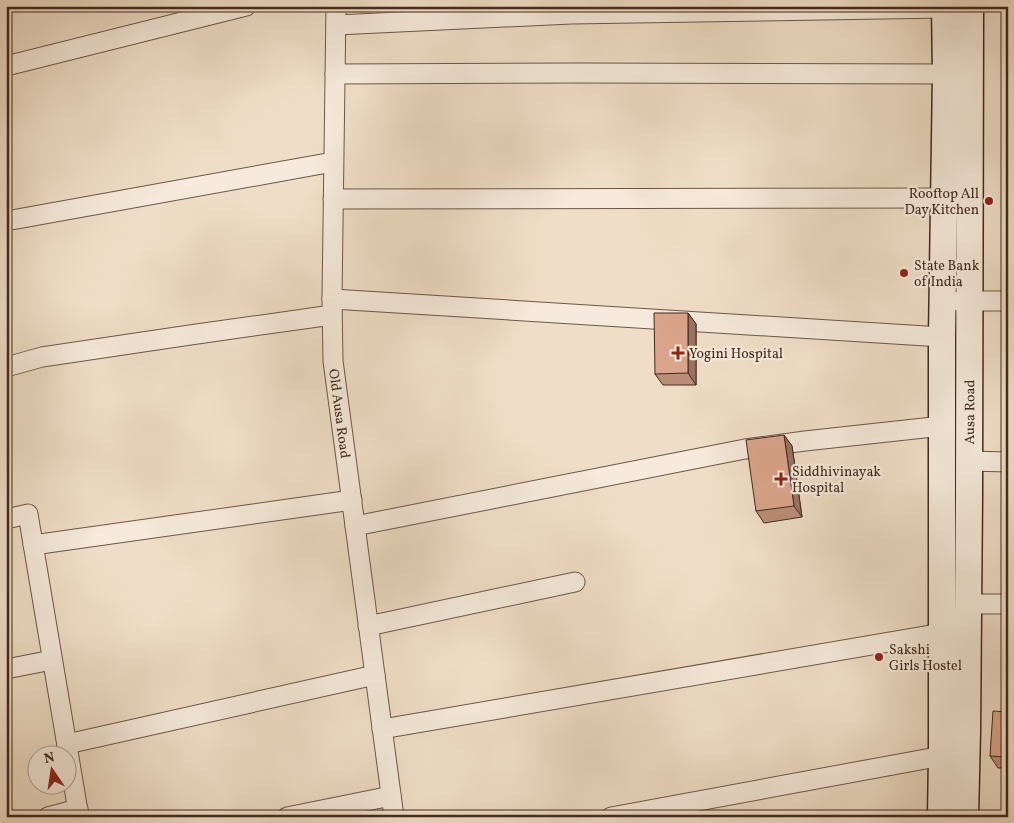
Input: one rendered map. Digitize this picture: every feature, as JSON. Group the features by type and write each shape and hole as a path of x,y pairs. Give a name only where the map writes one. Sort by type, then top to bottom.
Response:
{"main road":[{"path":"941,817 942,300 946,74 953,7"},
{"name":"Ausa Road","path":"953,7 970,301 965,817"}],"street":[{"path":"6,66 246,6"},
{"path":"336,16 953,7"},
{"name":"Old Ausa Road","path":"336,16 333,162 333,361 394,817"},
{"path":"335,74 946,74"},
{"path":"6,221 333,162"},
{"path":"333,199 944,198"},
{"path":"942,300 1008,301"},
{"path":"6,367 42,357 190,335 332,307 942,337"},
{"path":"355,526 745,448 942,426"},
{"path":"969,461 1008,462"},
{"path":"33,545 352,500"},
{"path":"6,519 28,514 78,813 48,817"},
{"path":"368,626 575,582"},
{"path":"968,604 1008,604"},
{"path":"382,728 942,633"},
{"path":"6,669 52,660"},
{"path":"67,744 375,675"},
{"path":"610,817 942,756"},
{"path":"287,817 391,796"}],"building":[{"path":"654,313 688,313 688,373 655,374"},
{"path":"784,435 794,506 756,511 746,440"},
{"path":"993,711 1008,712 1008,757 990,756"}],"place":[{"name":"Rooftop All Day Kitchen","path":"989,201"},
{"name":"State Bank of India","path":"904,273"},
{"name":"Yogini Hospital","path":"678,353"},
{"name":"Siddhivinayak Hospital","path":"781,479"},
{"name":"Sakshi Girls Hostel","path":"879,657"}]}
